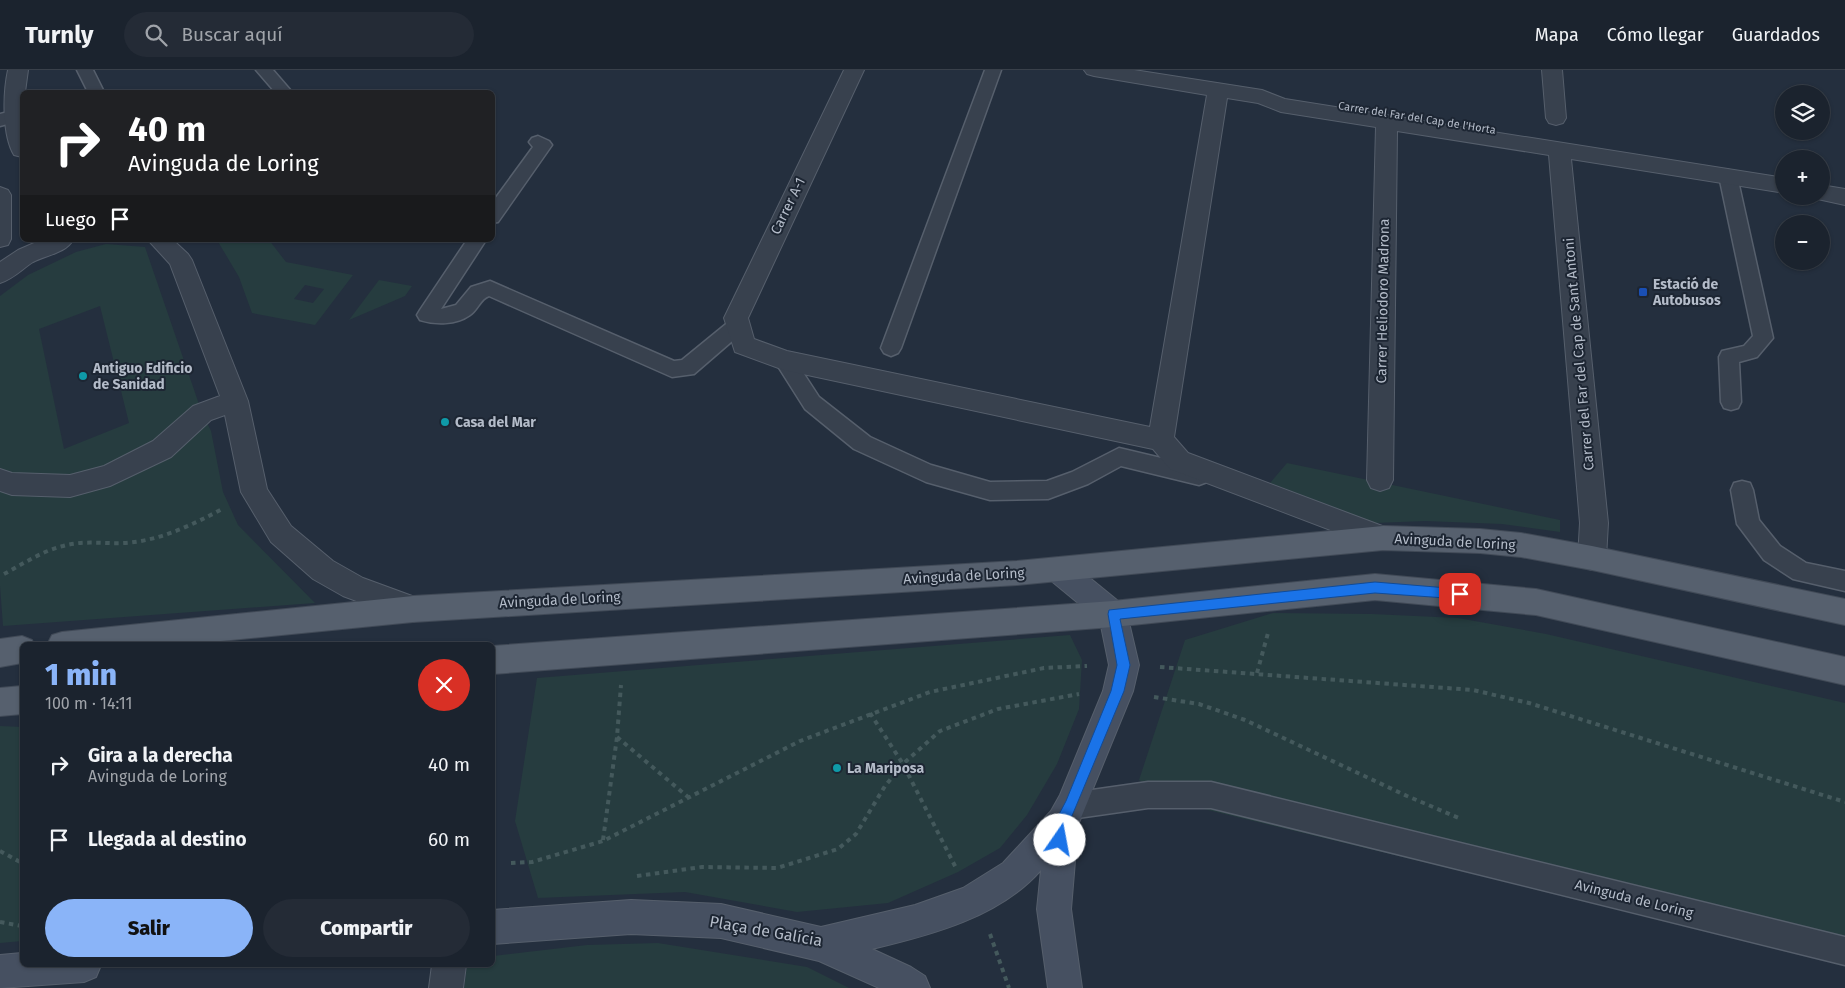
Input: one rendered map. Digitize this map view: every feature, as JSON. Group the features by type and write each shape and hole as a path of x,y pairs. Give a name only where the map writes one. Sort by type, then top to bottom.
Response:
{"main road":[{"name":"Avinguda de Loring","path":"86,642 413,609 1059,570 1383,538 1480,541 1520,545 1592,558 1845,612"},
{"path":"495,660 1114,614 1375,588 1468,594 1536,602 1845,671"},
{"path":"0,653 20,650"},
{"path":"0,702 20,700"}],"street":[{"path":"18,70 8,118 20,145"},
{"name":"Carrer A-1","path":"741,335 736,318 854,70"},
{"name":"Carrer del Far del Cap de l'Horta","path":"1094,70 1218,89 1262,97 1281,105 1387,122 1775,176"},
{"path":"1552,70 1556,118"},
{"path":"1161,440 1218,89"},
{"name":"Carrer del Far del Cap de l'Horta","path":"1262,97 1281,96 1775,184"},
{"name":"Carrer Heliodoro Madrona","path":"1380,480 1387,122"},
{"name":"Carrer del Far del Cap de Sant Antoni","path":"1565,147 1562,175 1594,523 1592,558"},
{"path":"1830,184 1845,186"},
{"path":"1830,194 1845,197"},
{"path":"0,195 0,239"},
{"path":"0,274 26,256 58,242"},
{"path":"161,242 180,260 235,401 254,492 281,534 323,570 353,587 413,609"},
{"path":"741,335 784,360 1161,440 1180,461 1243,487 1383,538"},
{"path":"0,480 12,484 70,486 110,475 162,449 202,413 235,401"},
{"path":"1059,570 1114,614 1124,665 1118,691 1066,814 1054,909 1065,988"},
{"name":"Plaça de Galícia","path":"495,925 631,917 703,920 721,922 821,944 915,922 972,900 1015,875 1066,814"},
{"path":"821,944 899,979 913,988"},
{"path":"0,972 60,967"},
{"path":"446,988 449,967"}],"lane":[{"path":"85,70 95,90"},
{"path":"264,70 282,90"},
{"path":"891,348 993,70"},
{"path":"495,213 543,145 538,142"},
{"path":"1728,176 1763,338 1750,352 1729,357 1731,402"},
{"path":"476,242 427,315 444,316 462,310 478,292 490,288 672,369 687,368 741,335"},
{"path":"784,360 812,402 862,443 926,473 990,492 1048,490 1080,478 1119,457 1243,487"},
{"path":"1742,490 1748,524 1772,553 1801,572 1845,581"},
{"name":"Avinguda de Loring","path":"1066,814 1148,796 1211,795 1845,950"}],"path":[{"path":"4,574 48,551 69,544 90,542 123,543 154,540 179,532 254,492"},
{"path":"1257,674 1269,630"},
{"path":"511,863 532,862 603,841 800,741 930,692 1044,668 1124,665 1473,690 1529,703 1845,802"},
{"path":"603,841 617,737 622,681"},
{"path":"870,714 903,764 958,872"},
{"path":"617,737 688,797"},
{"path":"0,850 20,862"},
{"path":"0,922 20,926"},
{"path":"989,932 1009,988"}],"green space":[{"path":"218,242 271,242 286,262 353,275 315,325 252,313 239,277","holes":["305,285 324,289 313,303 294,299"]},
{"path":"106,244 145,247 202,413 211,431 223,492 238,525 315,603 3,626 0,586 0,296 28,275 76,252","holes":["100,306 129,423 64,449 39,329"]},
{"path":"379,280 412,286 405,296 349,320"},
{"path":"1287,463 1560,520 1560,532 1502,524 1425,521 1375,523 1270,483"},
{"path":"1273,613 1372,614 1458,618 1546,634 1845,703 1845,964 1175,802 1139,780 1185,640"},
{"path":"1070,635 1082,660 1079,709 1057,764 1027,815 1000,848 958,872 888,903 797,912 685,892 538,898 515,821 537,678"},
{"path":"0,726 20,727 20,941 0,943"},
{"path":"658,943 807,967 849,988 464,988 467,967 495,967 495,956 587,945"}],"place":[{"name":"Estació de Autobusos","path":"1643,292"},
{"name":"Antiguo Edificio de Sanidad","path":"83,376"},
{"name":"Casa del Mar","path":"445,422"},
{"name":"La Mariposa","path":"837,768"}],"route":[{"path":"1060,840 1062,822 1071,806 1118,691 1124,665 1114,614 1375,588 1460,594"}]}
